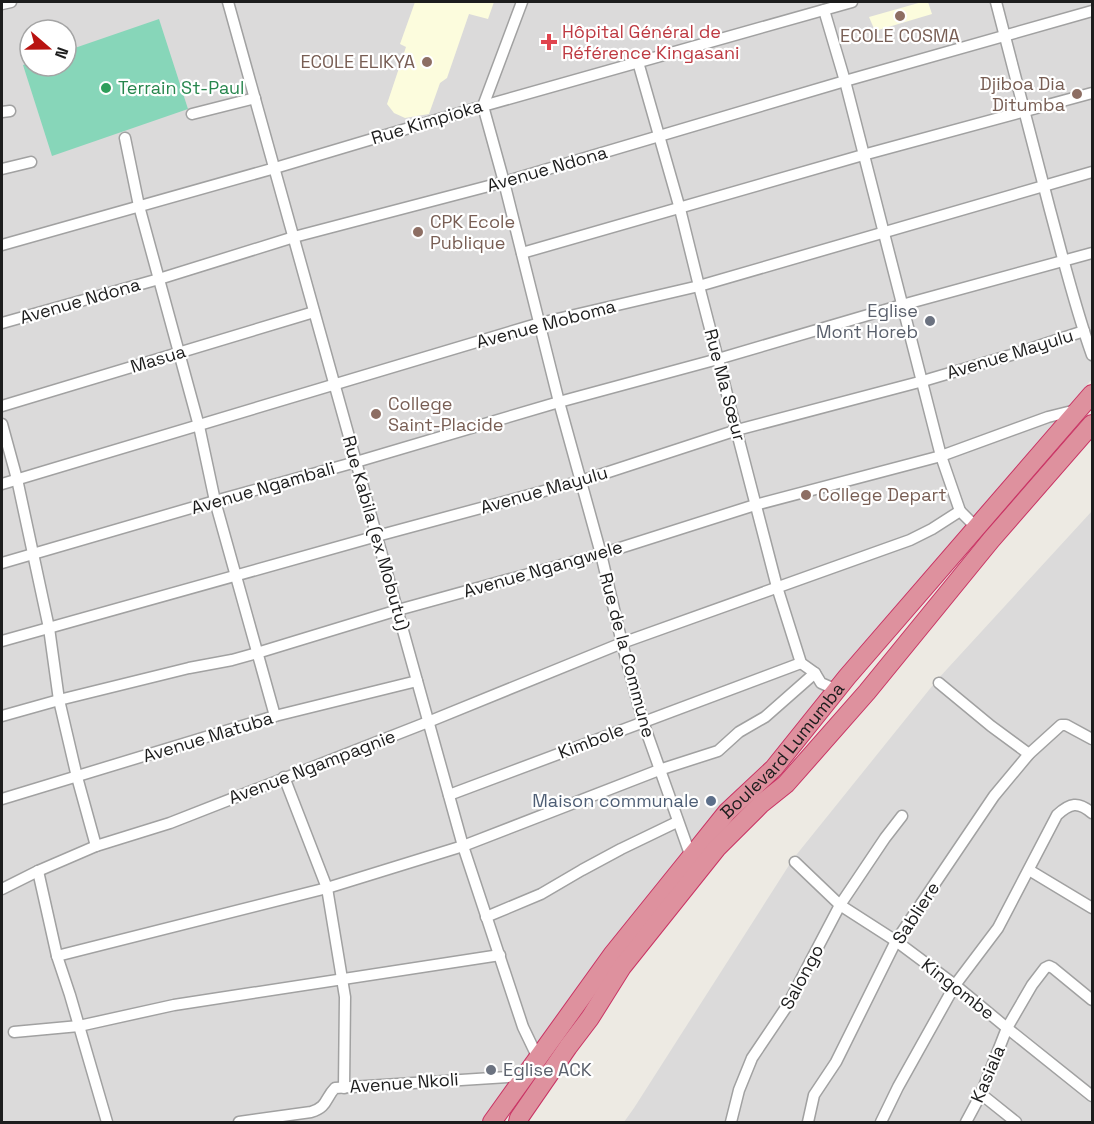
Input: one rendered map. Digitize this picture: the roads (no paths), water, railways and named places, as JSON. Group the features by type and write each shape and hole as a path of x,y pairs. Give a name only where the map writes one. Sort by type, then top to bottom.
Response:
{"highway":[{"name":"Boulevard Lumumba","path":"518,1122 590,1018 622,967 697,862 728,812 774,768 842,684 1092,394"},
{"name":"Boulevard Lumumba","path":"498,1120 535,1061 612,955 697,862 717,848 761,804 786,784 867,692 991,540 1092,424"},
{"path":"842,684 867,692"}],"street":[{"path":"2,4 11,2"},
{"name":"Rue Kabila (ex Mobutu)","path":"228,2 463,846 523,1027 535,1052 535,1061"},
{"path":"483,105 522,2"},
{"name":"Rue Kimpioka","path":"2,245 275,168 483,105 852,2"},
{"path":"996,2 1023,111 1092,355"},
{"path":"824,10 845,81 941,456 960,511 977,528"},
{"name":"Avenue Ndona","path":"2,323 159,279 294,237 504,182 1092,11"},
{"name":"Rue Ma Sœur","path":"638,62 680,208 777,587 801,663"},
{"path":"522,253 863,155 1092,93"},
{"path":"192,114 255,98"},
{"name":"Rue de la Commune","path":"483,105 643,722 677,822 697,862"},
{"path":"125,138 139,206 198,426 215,501 275,716"},
{"path":"2,169 31,162"},
{"name":"Avenue Moboma","path":"2,484 540,323 699,286 1092,172"},
{"name":"Avenue Ngambali","path":"2,563 559,402 1092,253"},
{"name":"Masua","path":"2,406 314,312"},
{"name":"Avenue Mayulu","path":"2,641 581,481 737,430 922,381 1084,332"},
{"name":"Avenue Ngangwele","path":"2,716 59,700 257,653 398,610 601,554 756,505 941,456 1048,417 1080,409"},
{"path":"2,424 17,480 49,628 59,700 96,846"},
{"name":"Avenue Ngampagnie","path":"2,889 96,846 170,823 622,643 910,540 960,511"},
{"path":"801,663 815,674 821,683 842,684"},
{"name":"Kimbole","path":"449,795 801,663"},
{"path":"57,956 327,888 463,846 659,770 718,751 740,732 765,717 815,674"},
{"name":"Avenue Matuba","path":"2,799 275,716 417,681"},
{"path":"939,683 1029,754"},
{"name":"Sabliere","path":"808,1122 814,1095 836,1062 896,941 994,796 1029,754 1061,725 1092,739"},
{"path":"284,777 327,888 345,997 337,1089"},
{"path":"881,1122 955,985 998,928 1057,815 1067,806 1077,805 1083,806 1092,813"},
{"name":"Salongo","path":"731,1122 739,1090 752,1058 787,1006 840,905 902,816"},
{"path":"486,917 541,894 602,859 677,822"},
{"name":"Kingombe","path":"795,862 840,905 896,941 955,985 1092,1096"},
{"path":"1029,870 1092,908"},
{"path":"38,871 57,956 107,1122"},
{"path":"14,1032 79,1026 174,1005 500,955"},
{"name":"Kasiala","path":"966,1122 981,1094 1007,1028 1032,985 1045,968 1049,966 1053,968 1092,1000"},
{"name":"Avenue Nkoli","path":"239,1122 319,1110 337,1089 508,1077"},
{"path":"981,1094 1016,1122"}],"place":[{"name":"ECOLE COSMA","path":"900,16"},
{"name":"Hôpital Général de Référence Kingasani","path":"549,42"},
{"name":"ECOLE ELIKYA","path":"427,62"},
{"name":"Terrain St-Paul","path":"106,88"},
{"name":"Djiboa Dia Ditumba","path":"1077,94"},
{"name":"CPK Ecole Publique","path":"418,232"},
{"name":"Eglise Mont Horeb","path":"930,321"},
{"name":"College Saint-Placide","path":"376,414"},
{"name":"College Depart","path":"806,495"},
{"name":"Maison communale","path":"711,801"},
{"name":"Eglise ACK","path":"491,1070"}]}
